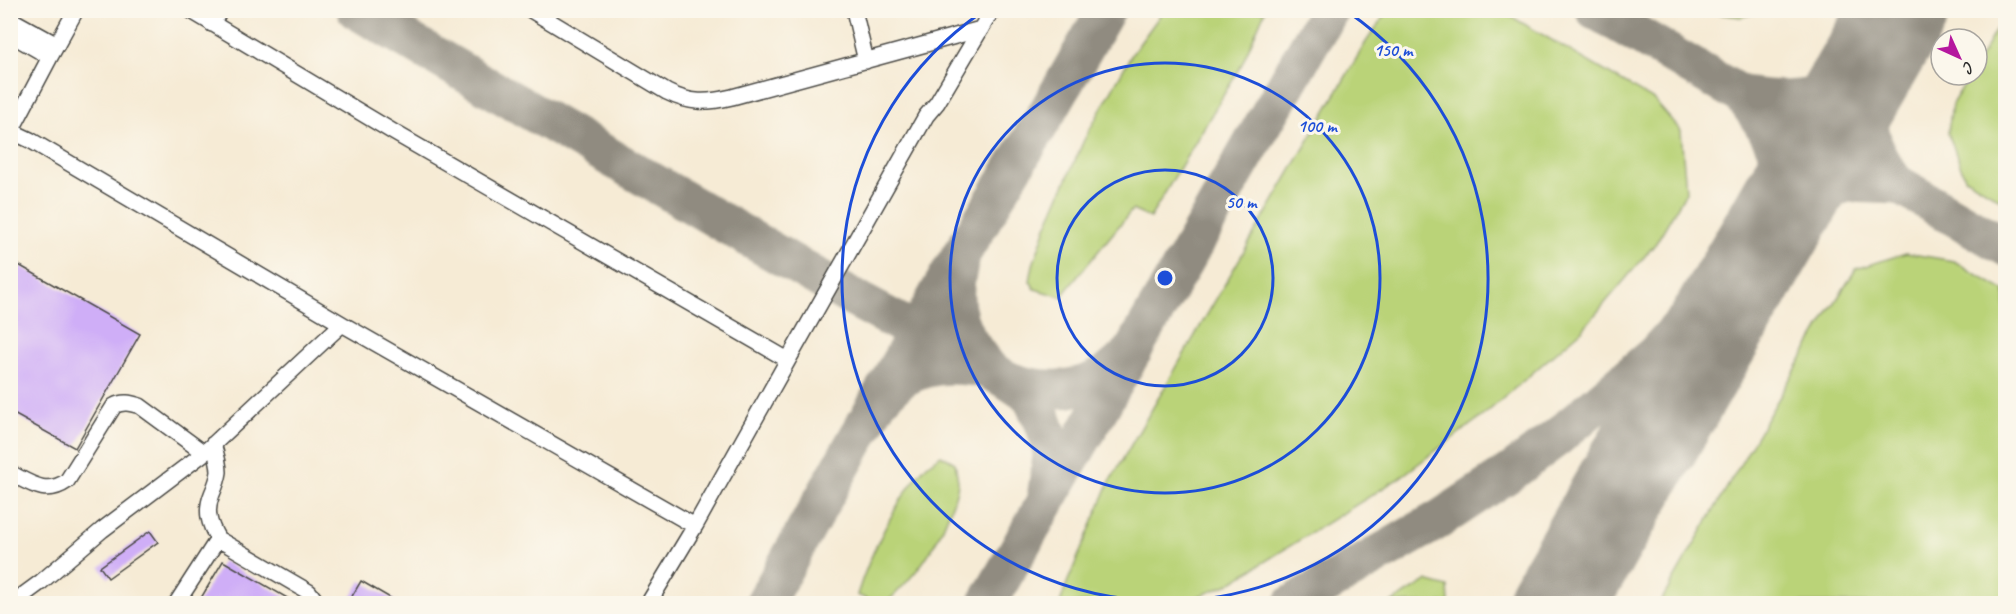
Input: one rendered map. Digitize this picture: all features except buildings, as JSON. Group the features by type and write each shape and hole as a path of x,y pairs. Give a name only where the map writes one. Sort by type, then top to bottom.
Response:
{"lane":[{"path":"76,10 11,132 30,140 342,324 695,526"},
{"path":"189,10 395,133 788,360"},
{"path":"212,24 220,10"},
{"path":"531,10 637,75 683,100 713,101 981,29"},
{"path":"854,10 866,61"},
{"path":"648,603 695,526 926,116 937,103 992,10"},
{"path":"10,19 53,51"},
{"path":"10,34 53,51"},
{"path":"11,603 27,597 102,530 208,449 342,324"},
{"path":"10,473 39,487 48,489 59,486 67,481 114,406 120,403 140,406 208,449 218,463 219,474 208,505 210,525 218,539 309,592 318,603"},
{"path":"176,603 218,539"}],"green space":[{"path":"1388,10 1502,11 1654,100 1681,131 1686,192 1656,243 1583,329 1485,414 1398,479 1227,585 1182,603 1060,603 1110,481 1366,42"},
{"path":"1700,10 1765,11 1740,17"},
{"path":"1163,11 1265,11 1242,64 1150,218 1132,210 1061,297 1035,289 1030,281 1033,265 1046,227 1084,140 1132,54"},
{"path":"2005,14 2005,202 1965,178 1948,133 1952,104 1963,87 1989,87 1989,42"},
{"path":"1906,253 1954,261 2005,291 2005,603 1660,603 1856,269"},
{"path":"941,455 955,463 958,485 943,527 931,551 915,573 886,603 877,603 857,595 877,545 905,493 926,466"},
{"path":"1426,581 1448,587 1449,603 1391,603"}],"taxiway":[{"path":"356,10 851,297 1009,381 1043,389 1078,386 1105,375 1133,351"},
{"path":"764,604 951,271 1106,10"},
{"path":"987,604 1329,10"},
{"path":"1595,10 1743,96 1829,142"},
{"path":"1293,604 1440,519 1514,470 1560,435 1655,354 1735,265 1795,207 1819,193 1847,183 1897,185 1878,157 1869,122 1870,64 1884,10"},
{"path":"1776,225 1785,183 1781,159 1771,137 1743,96 1788,100 1821,94 1842,84 1872,58"},
{"path":"1875,171 2006,247"},
{"path":"882,397 899,381 920,370 943,365 990,370 971,346 959,320 955,293 960,262"},
{"path":"1009,381 1030,395 1050,441 1052,456 1047,491"}],"runway":[{"path":"1556,604 1900,10"}]}
